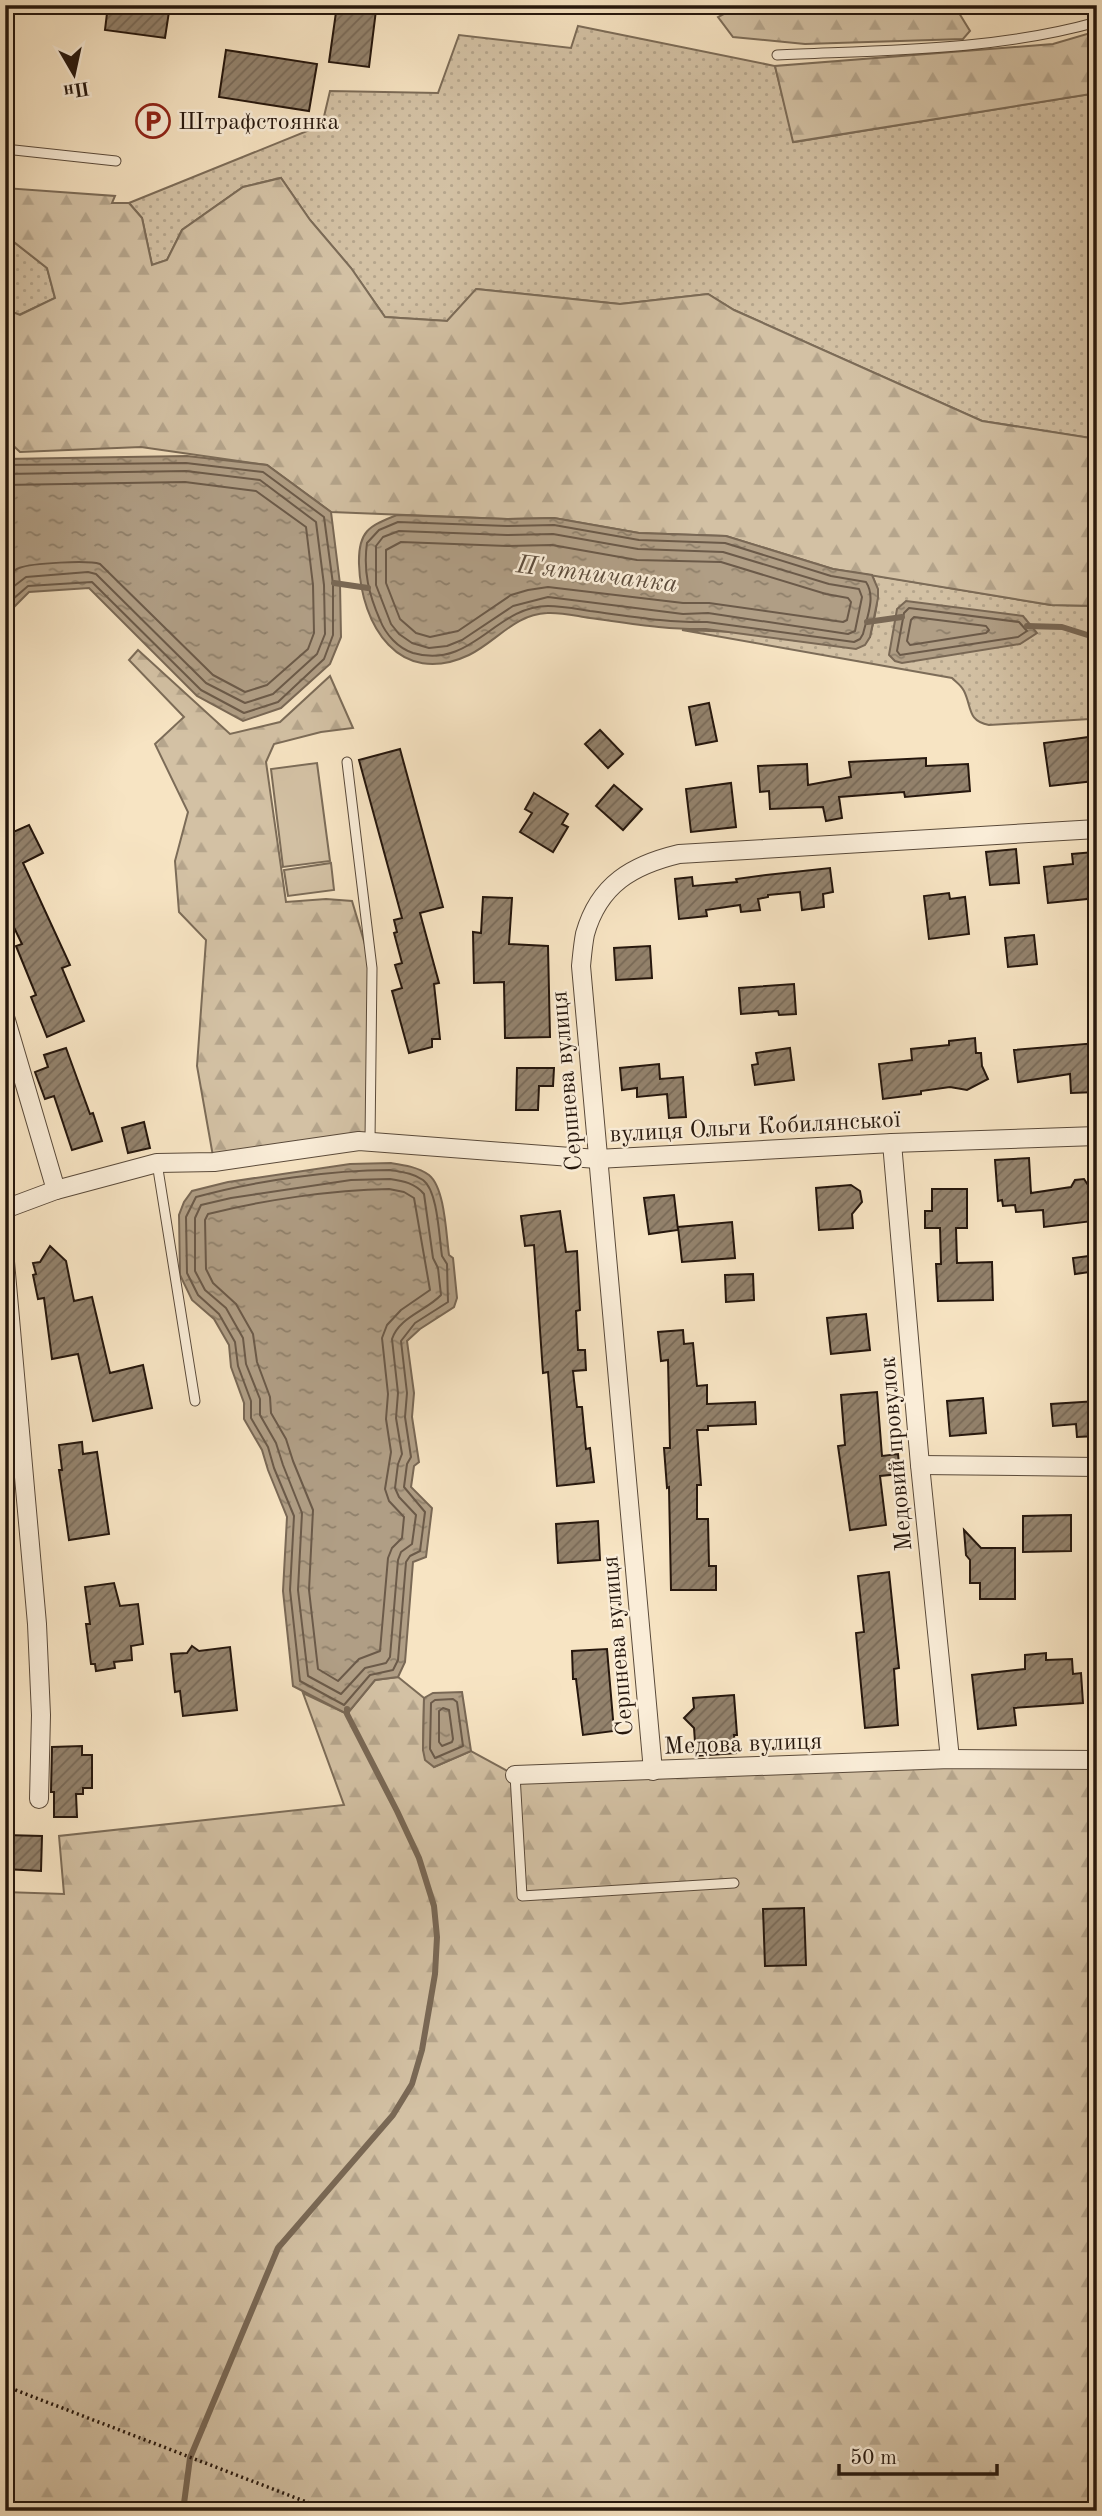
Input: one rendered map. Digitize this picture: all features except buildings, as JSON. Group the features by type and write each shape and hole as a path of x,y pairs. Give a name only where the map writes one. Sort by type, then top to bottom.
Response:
{"street":[{"name":"Серпнева вулиця","path":"653,1771 581,966 585,933 598,904 618,879 649,862 679,854 1097,829"},
{"path":"5,1017 56,1190"},
{"name":"вулиця Ольги Кобилянської","path":"5,1209 56,1190 157,1163 214,1162 370,1141 597,1159 892,1143 1097,1136"},
{"name":"Медовий провулок","path":"892,1143 920,1465 950,1759"},
{"path":"5,1262 37,1624 41,1715 39,1799"},
{"path":"920,1465 1097,1468"},
{"name":"Медова вулиця","path":"515,1775 950,1759 1097,1760"}],"lane":[{"path":"777,55 941,47 1053,34 1097,22"},
{"path":"5,149 116,161"},
{"path":"347,762 372,968 370,1141"},
{"path":"157,1163 195,1401"},
{"name":"Медова вулиця","path":"515,1775 522,1896 734,1883"}],"path":[{"path":"5,2386 330,2511"}],"green space":[{"path":"737,7 959,13 970,31 963,39 805,44 733,37 718,17"},
{"path":"578,26 775,66 794,142 1097,93 1097,439 982,421 734,310 708,294 620,304 477,289 447,321 385,317 351,268 310,220 281,178 243,187 182,230 167,260 152,265 142,218 129,203 322,125 330,91 438,93 459,35 571,48"},
{"path":"1097,31 1097,93 793,142 775,66 1053,44"},
{"path":"281,178 310,220 351,268 385,317 447,321 476,289 620,304 708,294 734,310 982,421 1097,439 1097,606 1051,605 833,569 726,536 639,533 554,518 507,519 331,512 267,465 141,447 20,452 5,438 5,309 20,315 55,298 47,268 5,235 5,188 115,196 112,203 129,203 142,218 152,265 167,260 182,230 243,187"},
{"path":"5,235 47,268 55,298 19,315 5,309"},
{"path":"872,575 1051,605 1097,606 1097,722 1090,719 989,725 974,717 964,691 952,678 682,630 870,637 877,598"},
{"path":"138,650 230,734 280,722 330,676 353,728 321,732 274,744 266,762 286,902 326,899 352,901 372,968 370,1141 214,1162 197,1066 206,940 179,912 175,861 188,812 155,744 184,717 129,660"},
{"path":"317,763 330,861 283,867 271,769"},
{"path":"331,863 334,890 288,896 284,870"},
{"path":"398,1677 424,1698 423,1750 434,1767 471,1751 515,1775 1097,1760 1097,2511 5,2511 5,1892 64,1894 59,1836 344,1805 303,1693 347,1714 375,1680"}],"water":[{"path":"187,456 267,465 331,512 340,584 341,637 330,664 281,708 243,721 197,696 89,588 29,592 5,616 5,459"},
{"path":"397,515 554,518 639,533 726,536 833,569 872,575 878,589 878,598 870,637 865,645 856,649 706,629 662,627 547,613 515,623 469,655 444,663 423,663 404,657 388,645 367,609 361,587 359,553 363,537 372,527"},
{"path":"906,601 1023,616 1037,633 1020,644 902,663 889,655 897,609"},
{"path":"391,1163 420,1170 434,1181 444,1212 457,1298 454,1307 420,1329 407,1341 414,1393 412,1417 419,1462 414,1466 411,1487 432,1508 426,1557 413,1562 405,1662 398,1677 375,1680 347,1714 293,1686 283,1591 287,1517 262,1450 244,1419 244,1403 231,1367 229,1345 214,1319 192,1300 180,1275 179,1215 192,1191 228,1182 350,1164"},
{"path":"462,1692 471,1751 434,1767 425,1760 423,1750 424,1698 433,1693"}],"waterway":[{"name":"П'ятничанка","path":"334,583 368,588"},
{"name":"П'ятничанка","path":"867,622 902,617"},
{"name":"П'ятничанка","path":"1027,626 1062,627 1097,638"},
{"path":"183,2511 190,2458 278,2248 393,2115 412,2084 422,2050 435,1974 437,1937 434,1906 419,1858 347,1714 347,1709"}],"place":[{"name":"Штрафстоянка","path":"153,121"}]}
